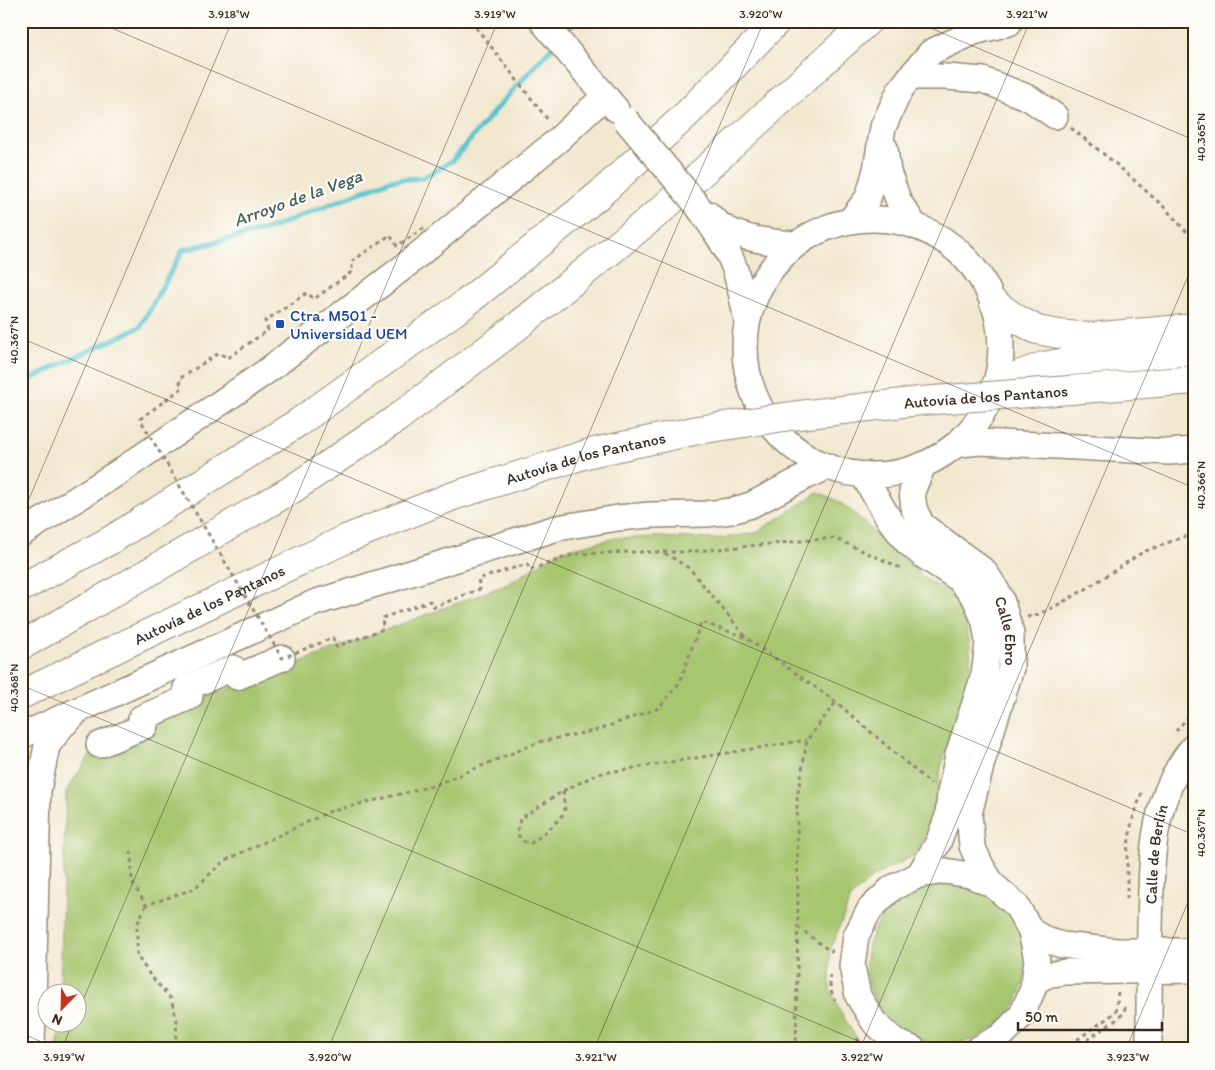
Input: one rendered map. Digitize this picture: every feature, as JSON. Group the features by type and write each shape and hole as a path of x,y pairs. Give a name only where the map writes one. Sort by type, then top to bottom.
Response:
{"main road":[{"path":"687,114 710,79 757,21"},
{"path":"21,588 111,540 300,422 466,303 600,194 687,114 777,21"},
{"path":"21,646 291,490 396,418 509,333 660,211 868,21"},
{"path":"994,303 1017,319 1038,330 1059,334 1089,337 1194,328"},
{"path":"996,387 1021,374 1043,366 1071,361 1194,351"},
{"name":"Autovía de los Pantanos","path":"21,695 346,539 453,496 590,453 698,430 791,416 920,401 1194,380"}],"street":[{"path":"542,21 697,205 722,242 733,264 747,321"},
{"path":"850,221 868,198 876,170 883,127 900,90 910,77 931,52 974,32 1009,23"},
{"path":"910,77 947,77 983,80 1029,98 1055,116"},
{"path":"21,534 119,472 267,371 401,269 558,140 605,96"},
{"path":"883,127 888,172 899,202 915,226"},
{"path":"697,205 722,227 743,236 796,244"},
{"path":"883,219 915,226 950,245 971,263 994,303 1001,332 1001,360 996,387 984,413 960,444 923,466 894,474 863,475 828,467 796,449 770,424 753,392 745,357 747,321 757,291 774,265 796,244 821,229 850,221 883,219"},
{"path":"960,444 980,442 1169,452 1194,450"},
{"name":"Calle Ebro","path":"923,466 912,491 914,509 922,525 984,571 1001,600 1010,633 1011,668 982,762 969,814 972,846 981,866 994,885"},
{"path":"21,736 314,603 557,528 618,518 731,511 751,505 828,467"},
{"name":"Calle Ebro","path":"863,475 888,519 907,542 924,556 959,579 975,598 985,622 988,642 984,675 958,755 950,793 948,816 938,843 919,875"},
{"path":"99,745 144,726 141,718 190,697 186,688 233,668 237,677 282,658"},
{"path":"32,1049 38,790 47,746 61,727 80,709"},
{"name":"Calle de Berlín","path":"1149,1049 1142,964 1156,826 1168,788 1184,758 1194,746"},
{"path":"913,1049 896,1042 874,1022 858,996 852,966 839,948 856,936 870,909 892,888 919,875 945,871 970,875 994,885 1016,905 1031,931 1037,960 1033,989 1021,1016 1000,1037 978,1049"},
{"path":"1031,931 1046,940 1062,945 1117,951 1142,964 1194,970"},
{"path":"1034,982 1047,975 1142,964 1194,951"}],"path":[{"path":"471,21 552,126"},
{"path":"1055,116 1123,170 1164,207 1194,240"},
{"path":"424,228 398,246 390,235 351,262 353,271 314,299 307,293 265,322 268,330 228,358 219,353 179,379 182,388 140,418 282,658 333,638 336,647 383,629 382,618 430,601 434,607 480,589 478,579 527,564 530,570 574,554 686,552 834,538 906,570"},
{"path":"1008,622 1036,615 1086,589 1143,552 1194,533"},
{"path":"664,552 690,569 746,637 836,702 937,789"},
{"path":"175,1049 177,1021 171,999 150,975 137,956 136,924 146,905 194,889 224,861 331,811 433,786 539,742 597,730 659,708 680,682 701,622 746,637"},
{"path":"796,1049 798,927 797,799 807,740 836,702"},
{"path":"563,791 565,812 540,837 531,843 522,841 517,833 520,819 563,791 597,774 807,740"},
{"path":"131,851 132,882 146,905"},
{"path":"798,927 839,948 830,958"},
{"path":"1074,1049 1116,1020 1124,1012 1127,999 1142,964"},
{"path":"830,973 830,989 837,1005"},
{"path":"856,1036 860,1044 869,1049"}],"green space":[{"path":"818,492 838,501 855,514 924,578 947,592 962,609 970,645 971,674 941,767 930,829 915,855 873,877 851,897 830,951 830,989 841,1013 860,1044 869,1049 58,1049 59,1032 88,1032 88,982 60,982 66,792 90,755 210,696 508,584 560,551 616,538 715,539 756,533"},
{"path":"954,884 984,893 1003,907 1013,919 1020,933 1025,948 1025,980 1020,995 1013,1009 1003,1021 991,1031 969,1041 954,1044 938,1044 923,1041 901,1031 879,1009 867,980 866,956 869,941 879,919 901,897 930,885"}],"waterway":[{"name":"Arroyo de la Vega","path":"562,36 575,21"},
{"name":"Arroyo de la Vega","path":"21,384 140,327 183,250 266,230 391,180 423,178 452,161 554,45"}],"place":[{"name":"Ctra. M501 - Universidad UEM","path":"280,324"}]}
